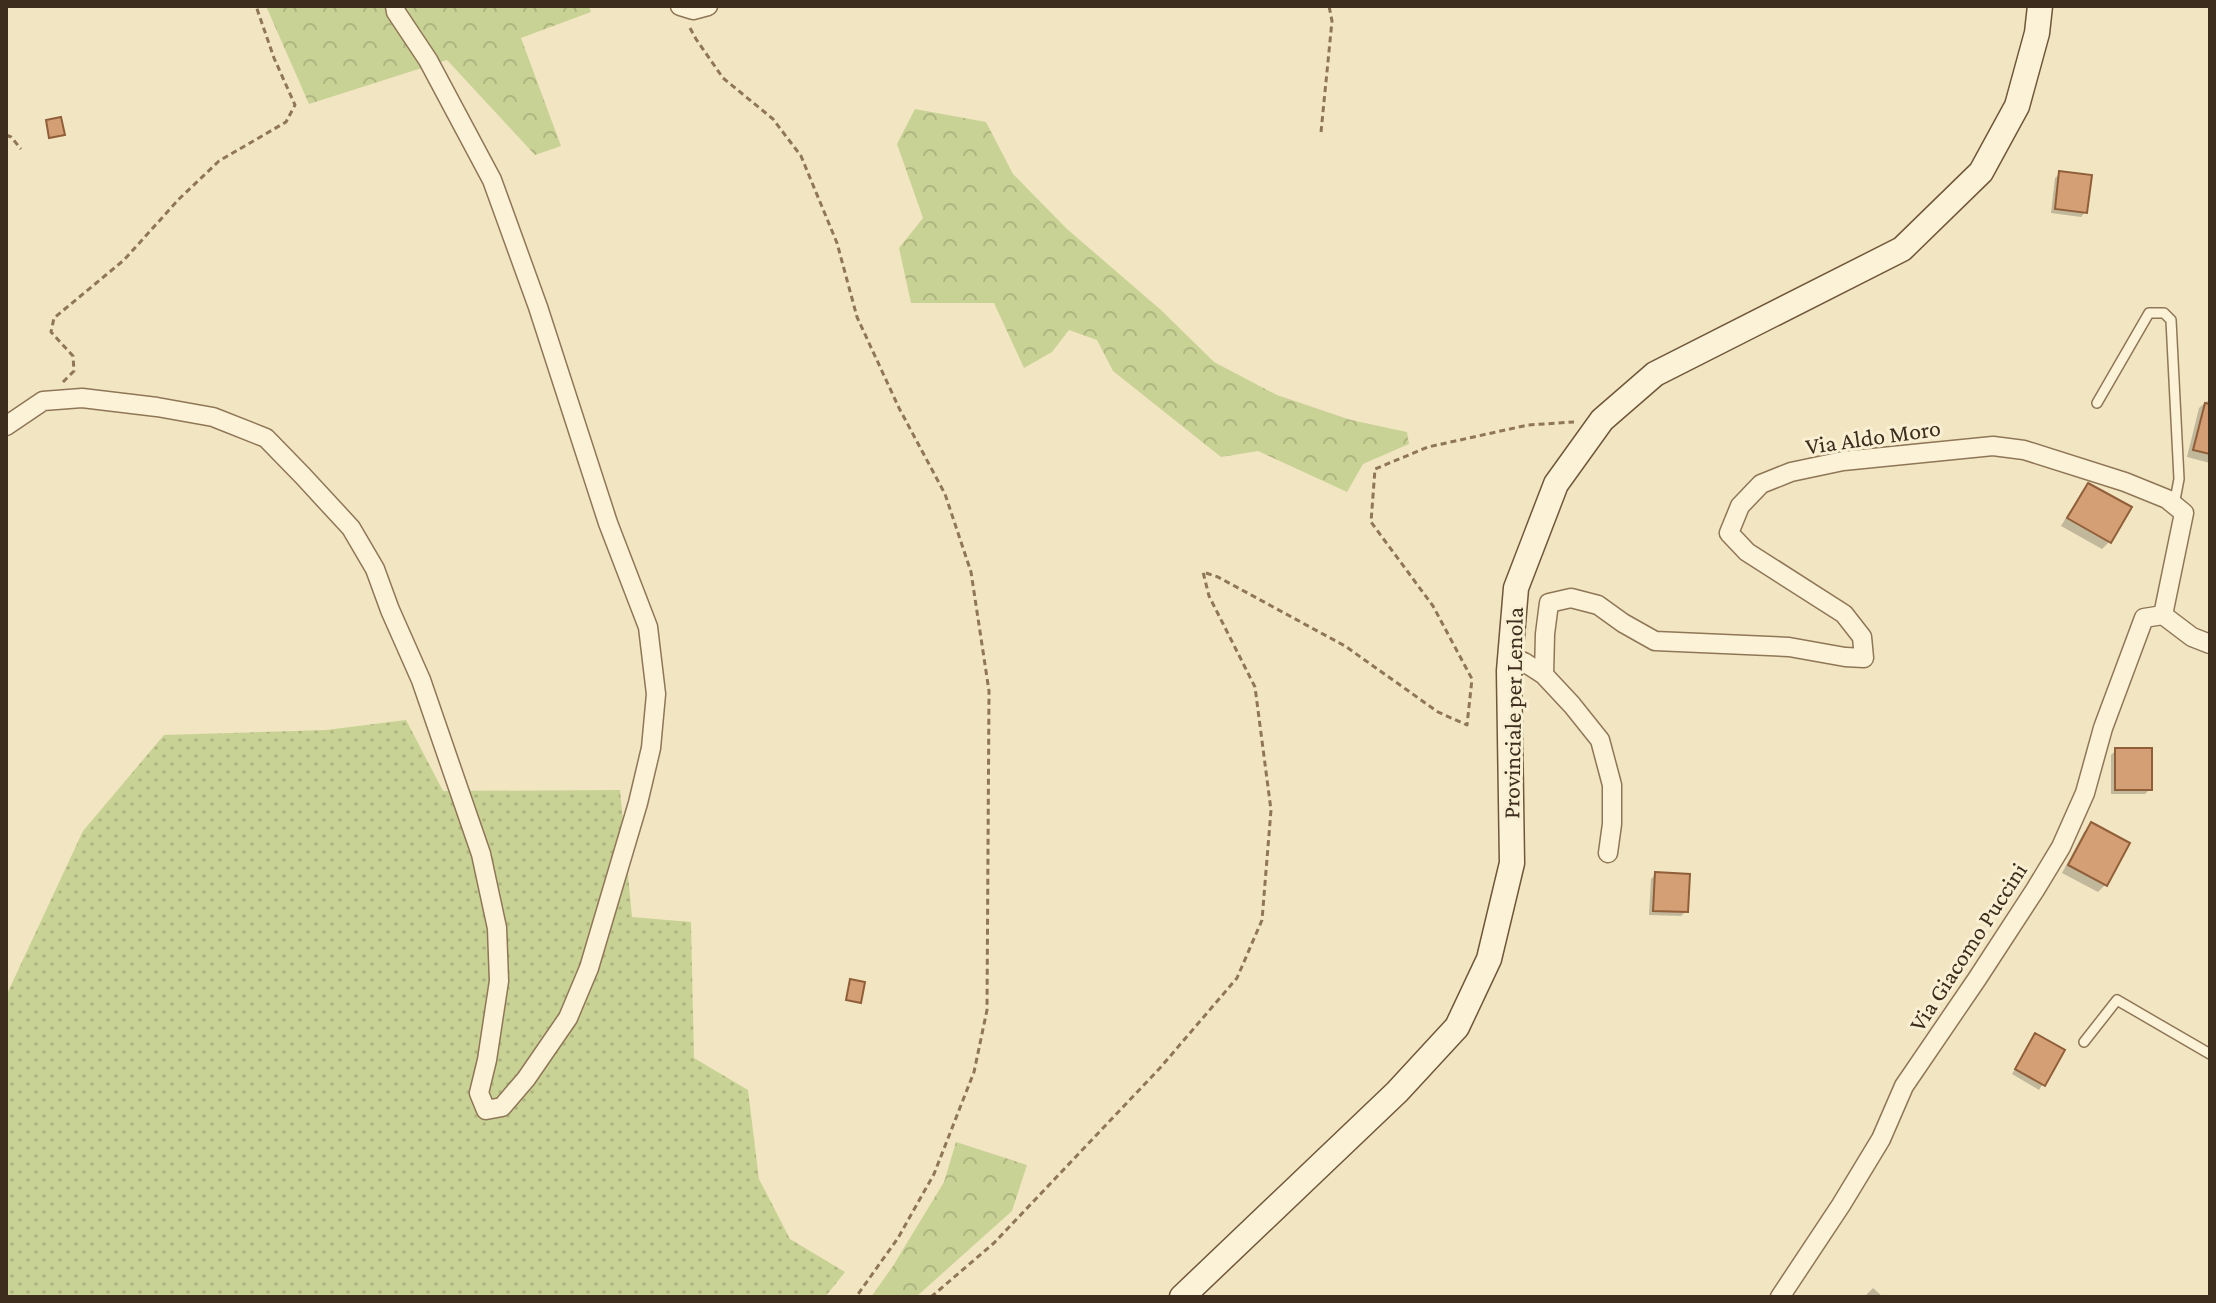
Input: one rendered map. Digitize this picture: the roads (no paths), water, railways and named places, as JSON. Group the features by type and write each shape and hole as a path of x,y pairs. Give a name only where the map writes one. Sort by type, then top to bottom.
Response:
{"main road":[{"name":"Provinciale per Lenola","path":"1182,1297 1397,1092 1457,1027 1489,959 1512,863 1509,671 1516,588 1556,484 1602,420 1655,374 1902,249 1981,172 2017,106 2037,33 2040,6"}],"street":[{"path":"6,426 43,401 82,398 213,417 266,438 351,528 375,569 421,680 481,854 497,928 499,981 479,1093 486,1110 502,1107 526,1079 568,1018 589,968 638,803 651,748 656,694 648,627 608,523 538,307 492,180 428,60 395,6"},
{"path":"680,6 693,10 708,6"},
{"name":"Via Aldo Moro","path":"1544,675 1549,603 1571,598 1598,605 1655,641 1789,647 1864,658 1862,637 1844,614 1747,552 1729,533 1740,506 1761,484 1791,472 1843,461 1993,446 2039,454 2125,482 2167,499 2174,505"},
{"path":"2174,505 2184,513 2163,615 2192,637 2210,644"},
{"name":"Via Giacomo Puccini","path":"1780,1297 1881,1139 1904,1086 2061,847 2085,793 2103,728 2144,618 2163,615"},
{"path":"1509,671 1524,662 1544,675 1600,740 1612,785 1608,853"}],"lane":[{"path":"2097,403 2149,313 2164,313 2171,320 2179,479 2174,505"},
{"path":"2084,1042 2117,1000 2210,1054"}]}
